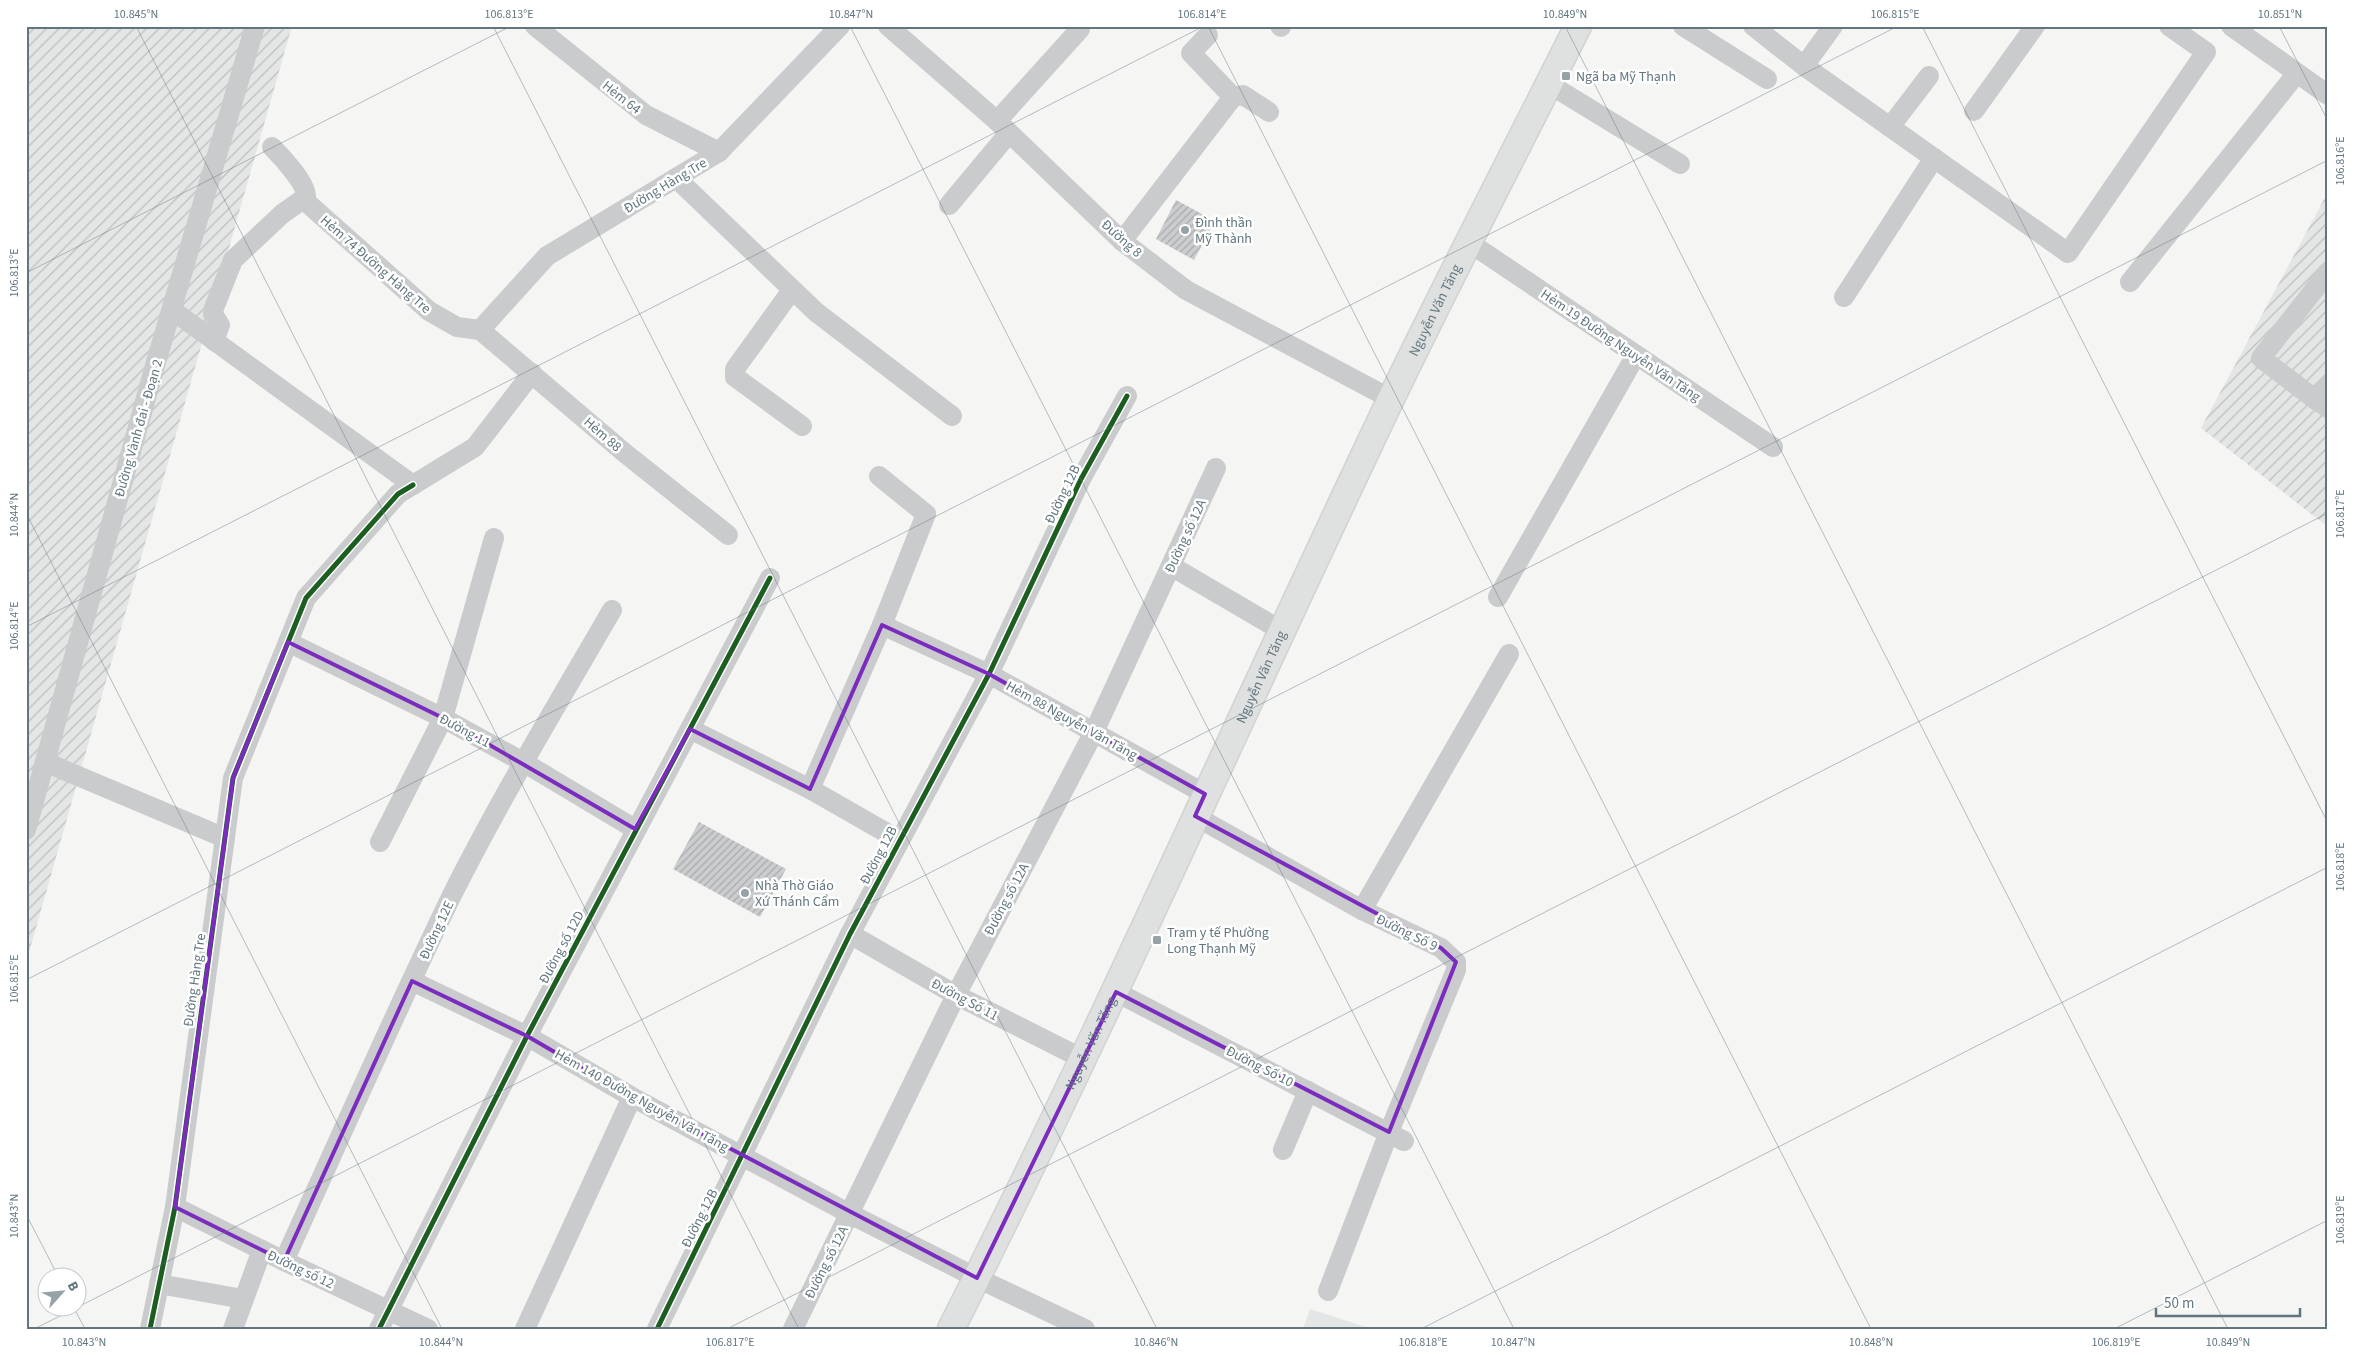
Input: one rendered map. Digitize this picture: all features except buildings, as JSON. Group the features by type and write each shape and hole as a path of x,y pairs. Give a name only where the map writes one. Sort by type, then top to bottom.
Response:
{"main road":[{"name":"Nguyễn Văn Tăng","path":"957,1327 976,1278 1116,992 1200,805 1391,399 1578,26"}],"street":[{"name":"Đường Vành đai - Đoạn 2","path":"26,830 172,310 255,26"},
{"name":"Hẻm 64","path":"535,26 646,115 719,152"},
{"name":"Đường Hàng Tre","path":"480,330 547,256 719,152 840,26"},
{"name":"Đường 8","path":"888,26 1003,127 1122,241 1186,290 1391,399"},
{"path":"1683,26 1767,79"},
{"path":"1753,26 1804,66 2068,253 2206,52 2169,26"},
{"path":"1804,66 1832,26"},
{"path":"1974,111 2034,26"},
{"path":"2231,26 2328,95"},
{"path":"949,205 1003,127 1080,29"},
{"path":"1208,35 1192,53 1233,97"},
{"path":"2130,282 2297,73"},
{"path":"1890,127 1929,76"},
{"path":"1549,84 1680,164"},
{"path":"1122,241 1233,97 1243,95 1269,112"},
{"path":"214,341 220,324 213,314 214,308 232,260 282,214 304,200 306,194 303,186 272,147"},
{"path":"1844,297 1934,158"},
{"path":"676,178 816,312 952,416"},
{"name":"Hẻm 74 Đường Hàng Tre","path":"304,200 429,311 457,327 480,330"},
{"name":"Hẻm 19 Đường Nguyễn Văn Tăng","path":"1470,243 1773,446"},
{"path":"2324,398 2261,358 2328,272"},
{"path":"792,290 735,369 735,377 802,426"},
{"path":"172,310 413,485"},
{"name":"Hẻm 88","path":"480,330 626,454 728,535"},
{"path":"1498,597 1636,355"},
{"name":"Đường Hàng Tre","path":"150,1329 175,1207 233,778 306,598 398,494 475,447 532,373"},
{"name":"Đường 12B","path":"657,1329 850,934 898,840 990,674 1081,479 1127,396"},
{"name":"Đường số 12A","path":"793,1329 956,995 1094,732 1216,468"},
{"path":"810,789 882,625 926,514 879,476"},
{"path":"380,842 443,718 494,538"},
{"path":"1171,566 1282,632"},
{"name":"Đường số 12D","path":"379,1329 527,1036 770,578"},
{"name":"Đường 12E","path":"284,1262 452,896 523,762 612,610"},
{"name":"Hẻm 88 Nguyễn Văn Tăng","path":"882,625 990,674 1094,732 1200,805"},
{"name":"Đường 11","path":"288,642 443,718 523,762 636,829"},
{"path":"1362,910 1509,654"},
{"path":"690,729 810,789 898,840"},
{"path":"45,762 225,838"},
{"name":"Đường Số 9","path":"1200,805 1362,910 1441,948 1456,962 1456,970 1397,1136"},
{"name":"Đường Số 11","path":"850,934 956,995 1083,1059"},
{"name":"Hẻm 140 Đường Nguyễn Văn Tăng","path":"412,981 527,1036 632,1097 850,1214 976,1278 1085,1329"},
{"name":"Đường Số 10","path":"1116,992 1397,1136"},
{"path":"1283,1150 1308,1091"},
{"path":"525,1329 632,1097"},
{"path":"1328,1291 1397,1136"},
{"name":"Đường số 12","path":"175,1207 284,1262 428,1329"},
{"path":"234,1329 243,1299 262,1250"},
{"path":"160,1284 243,1299"}],"highlighted area":[{"path":"882,625 989,674 1205,794 1195,816 1441,948 1456,962 1389,1132 1116,992 977,1278 632,1097 527,1036 412,981 284,1261 175,1207 233,778 288,642 443,718 635,829 690,729 810,789"}],"shaded area":[{"path":"26,26 292,26 26,963"},
{"path":"2328,192 2328,527 2201,428"},
{"path":"1310,1309 1372,1329 1303,1329"}],"cycle path":[{"path":"657,1329 850,934 989,674 1081,479 1127,396"},
{"path":"150,1329 175,1207 233,778 306,598 398,494 413,485"},
{"path":"379,1329 527,1036 770,578"}],"place":[{"name":"Ngã ba Mỹ Thạnh","path":"1566,76"},
{"name":"Đình thần Mỹ Thành","path":"1185,230"},
{"name":"Nhà Thờ Giáo Xứ Thánh Cẩm","path":"745,893"},
{"name":"Trạm y tế Phường Long Thạnh Mỹ","path":"1157,940"}]}
